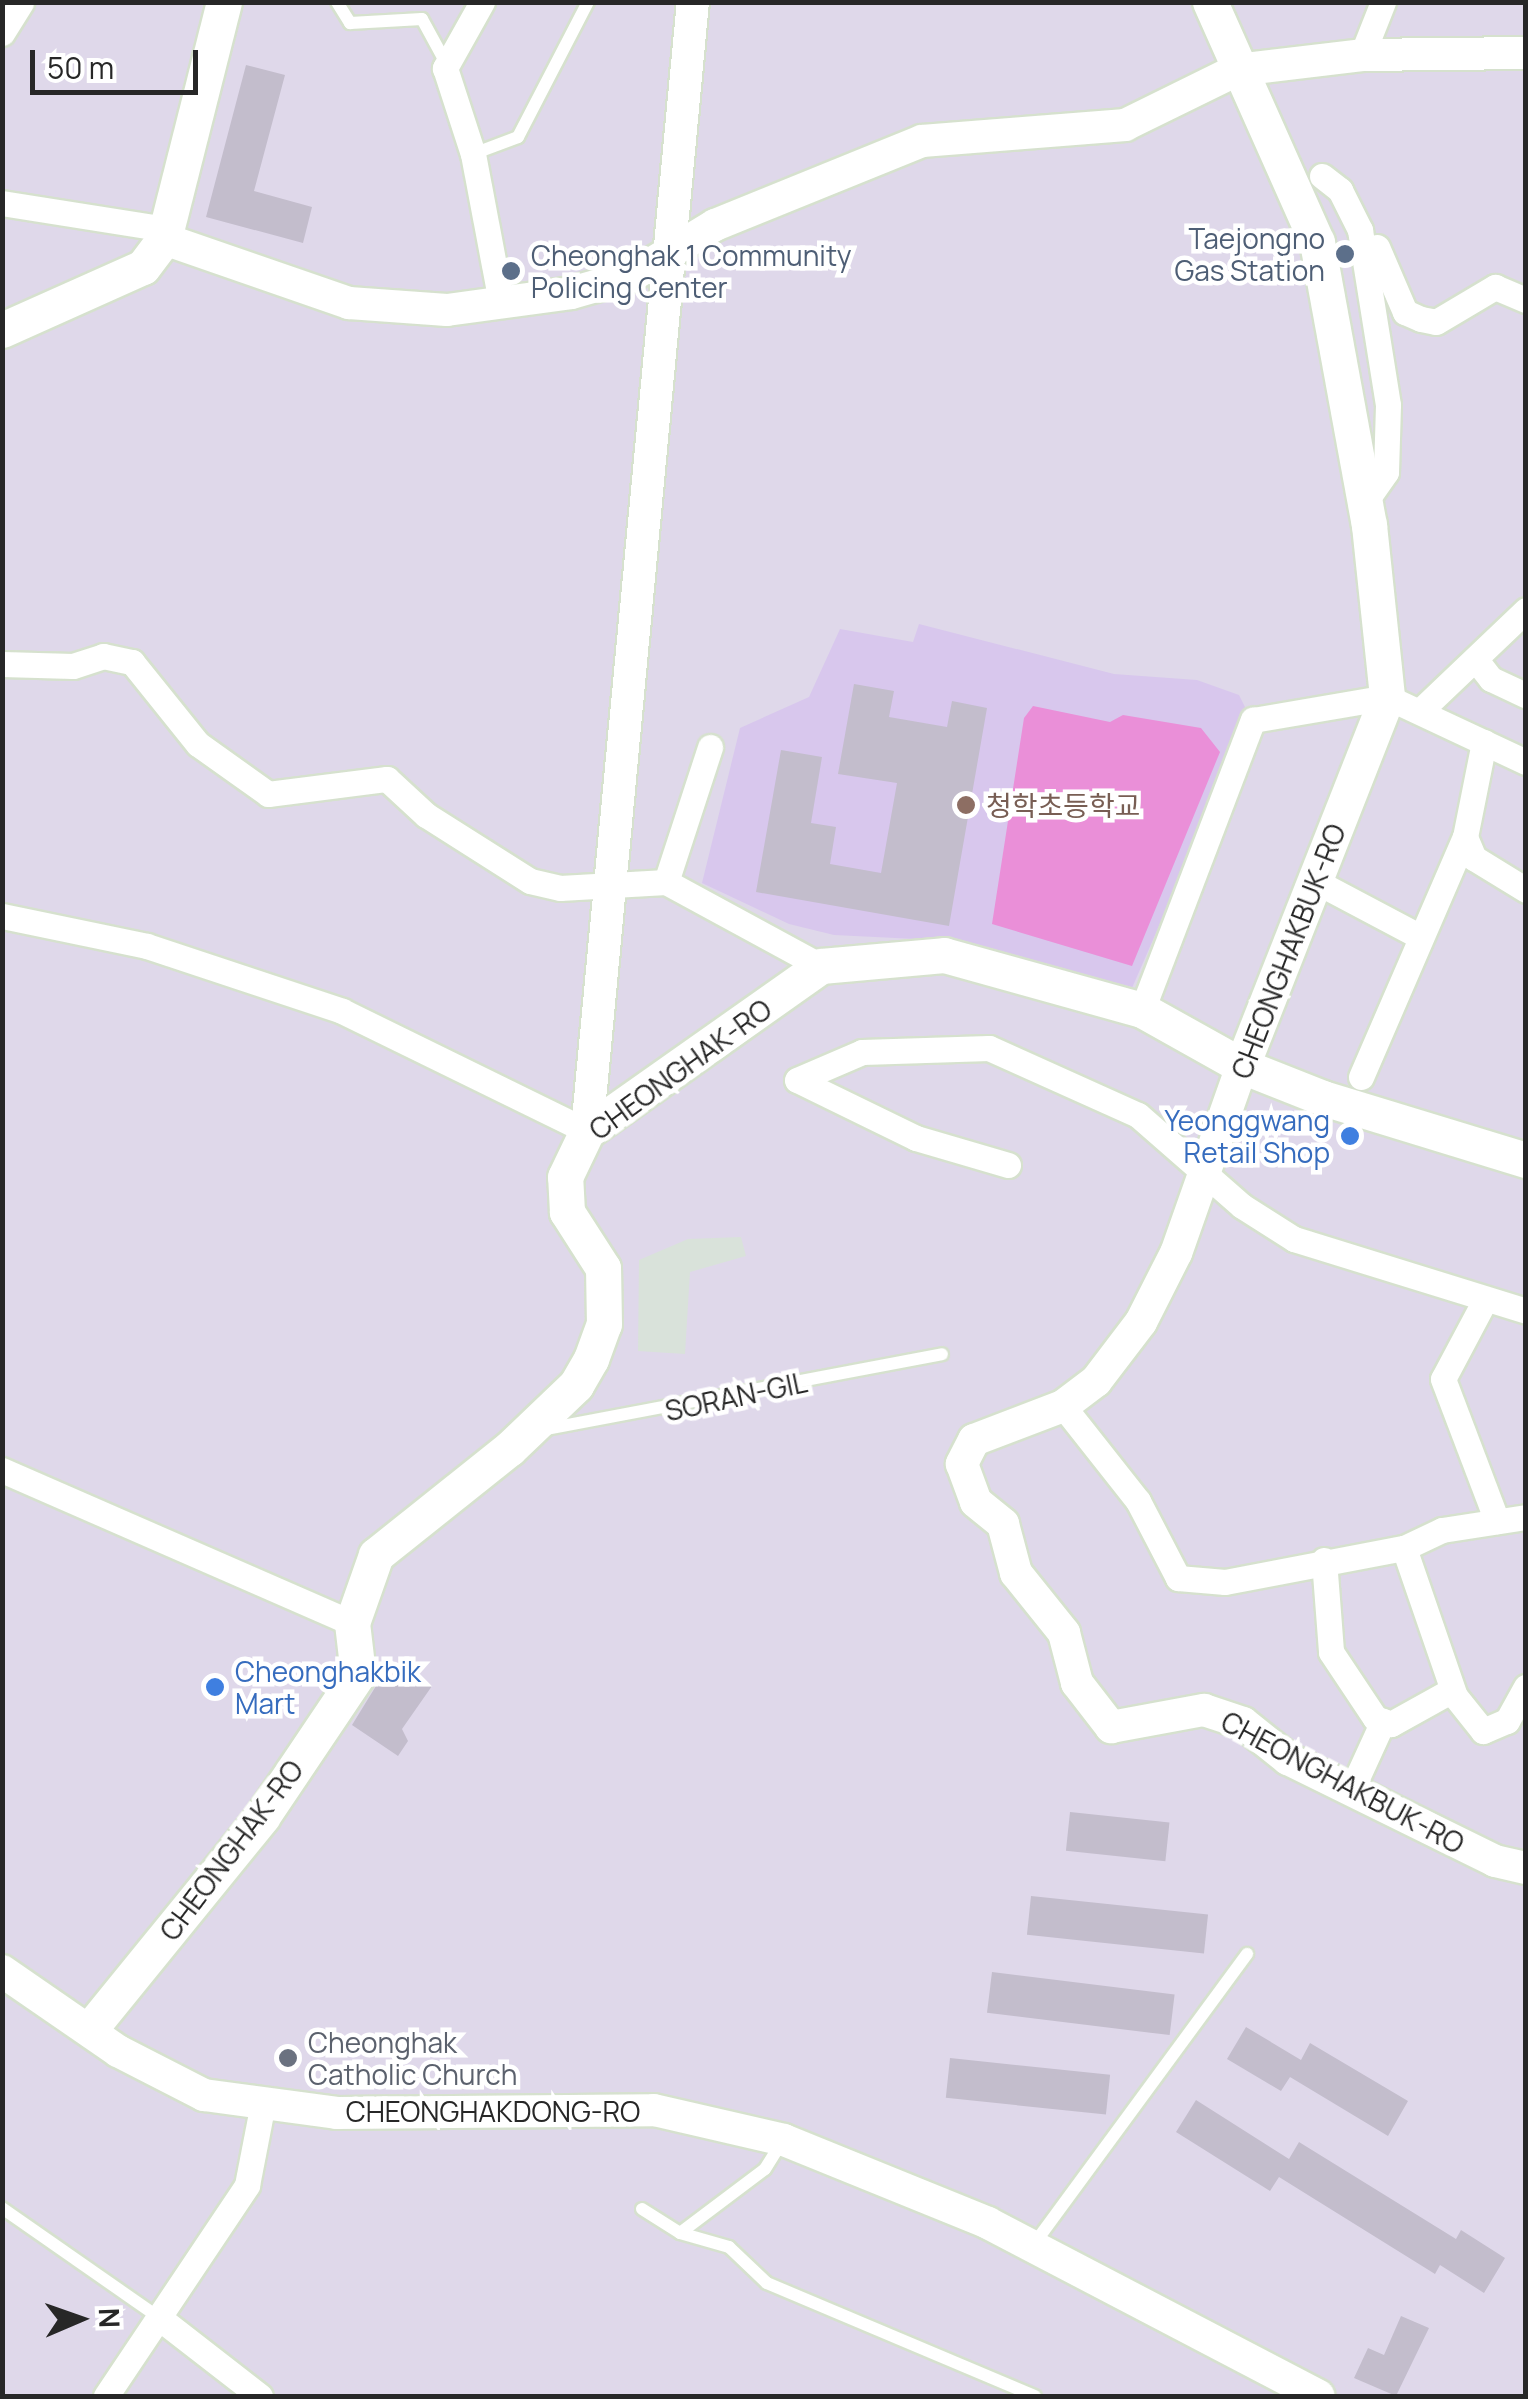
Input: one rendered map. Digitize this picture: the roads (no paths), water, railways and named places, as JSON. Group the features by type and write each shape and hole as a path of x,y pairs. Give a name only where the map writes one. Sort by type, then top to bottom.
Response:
{"main road":[{"path":"2,330 143,267 165,234 224,2"},
{"name":"CHEONGHAKBUK-RO","path":"1210,2 1237,70 1292,172 1317,242 1403,704 1315,881 1242,1066"},
{"path":"822,966 944,956 1142,1010 1242,1066 1526,1160"},
{"name":"CHEONGHAK-RO","path":"90,2029 262,1817 358,1674 352,1623 376,1554 529,1430 576,1384 604,1324 603,1268 567,1212 566,1177 587,1131 822,966"}],"street":[{"path":"2,33 21,2"},
{"path":"482,2 446,63 473,154 502,302"},
{"path":"2,916 176,956 342,1010 587,1131 634,570 674,252 693,2"},
{"path":"1362,56 1383,2"},
{"path":"2,203 165,234 349,303 447,310 571,293 674,252 715,225 874,156 922,140 1125,125 1237,70 1362,56 1526,53"},
{"path":"1322,176 1340,190 1360,230 1388,405 1386,472 1365,502"},
{"path":"1377,247 1405,312 1436,322 1495,288 1526,300"},
{"path":"1376,333 1405,312"},
{"path":"1142,1010 1254,720 1403,704 1476,660 1526,610"},
{"path":"1476,660 1491,679 1526,695"},
{"path":"2,664 132,662 198,744 268,794 386,779 426,814 530,881 666,882 822,966"},
{"path":"1403,704 1526,762"},
{"path":"1361,1077 1418,936 1465,837 1484,742"},
{"path":"666,882 710,747"},
{"path":"1465,837 1474,858 1526,890"},
{"path":"1315,881 1418,936"},
{"path":"1008,1166 916,1138 797,1080 862,1052 989,1048 1138,1115 1204,1172 1294,1239 1526,1310"},
{"name":"CHEONGHAKBUK-RO","path":"1242,1066 1204,1172 1141,1322 1096,1381 1063,1406 974,1440 962,1464 976,1502 1003,1524 1016,1573 1064,1633 1076,1683 1111,1727 1204,1710 1243,1723 1288,1759 1350,1791 1494,1862 1526,1868"},
{"path":"1485,1300 1443,1379 1498,1521"},
{"path":"1063,1406 1138,1502 1178,1578 1225,1582 1324,1560 1404,1548 1442,1530 1526,1517"},
{"path":"2,1470 352,1623"},
{"path":"1404,1548 1452,1690 1486,1734 1507,1721 1526,1687"},
{"path":"1324,1560 1331,1652 1382,1721 1391,1724 1452,1690"},
{"path":"1350,1791 1382,1721"},
{"name":"CHEONGHAKDONG-RO","path":"2,1970 90,2029 204,2095 459,2117 654,2110 784,2140 1033,2246 1319,2396"},
{"path":"106,2396 247,2185 264,2103"},
{"path":"158,2318 260,2396"}],"lane":[{"path":"336,2 350,23 422,18 446,63"},
{"path":"473,154 518,137 588,2"},
{"name":"SORAN-GIL","path":"529,1430 571,1430 942,1354"},
{"path":"1033,2246 1247,1954"},
{"path":"680,2232 765,2169 784,2140"},
{"path":"2,2208 158,2318"},
{"path":"642,2208 680,2232 729,2247 768,2283 1035,2396"}],"place":[{"name":"Taejongno Gas Station","path":"1345,254"},
{"name":"Cheonghak 1 Community Policing Center","path":"511,271"},
{"name":"청학초등학교","path":"966,805"},
{"name":"Yeonggwang Retail Shop","path":"1350,1136"},
{"name":"Cheonghakbik Mart","path":"215,1687"},
{"name":"Cheonghak Catholic Church","path":"288,2058"}]}
